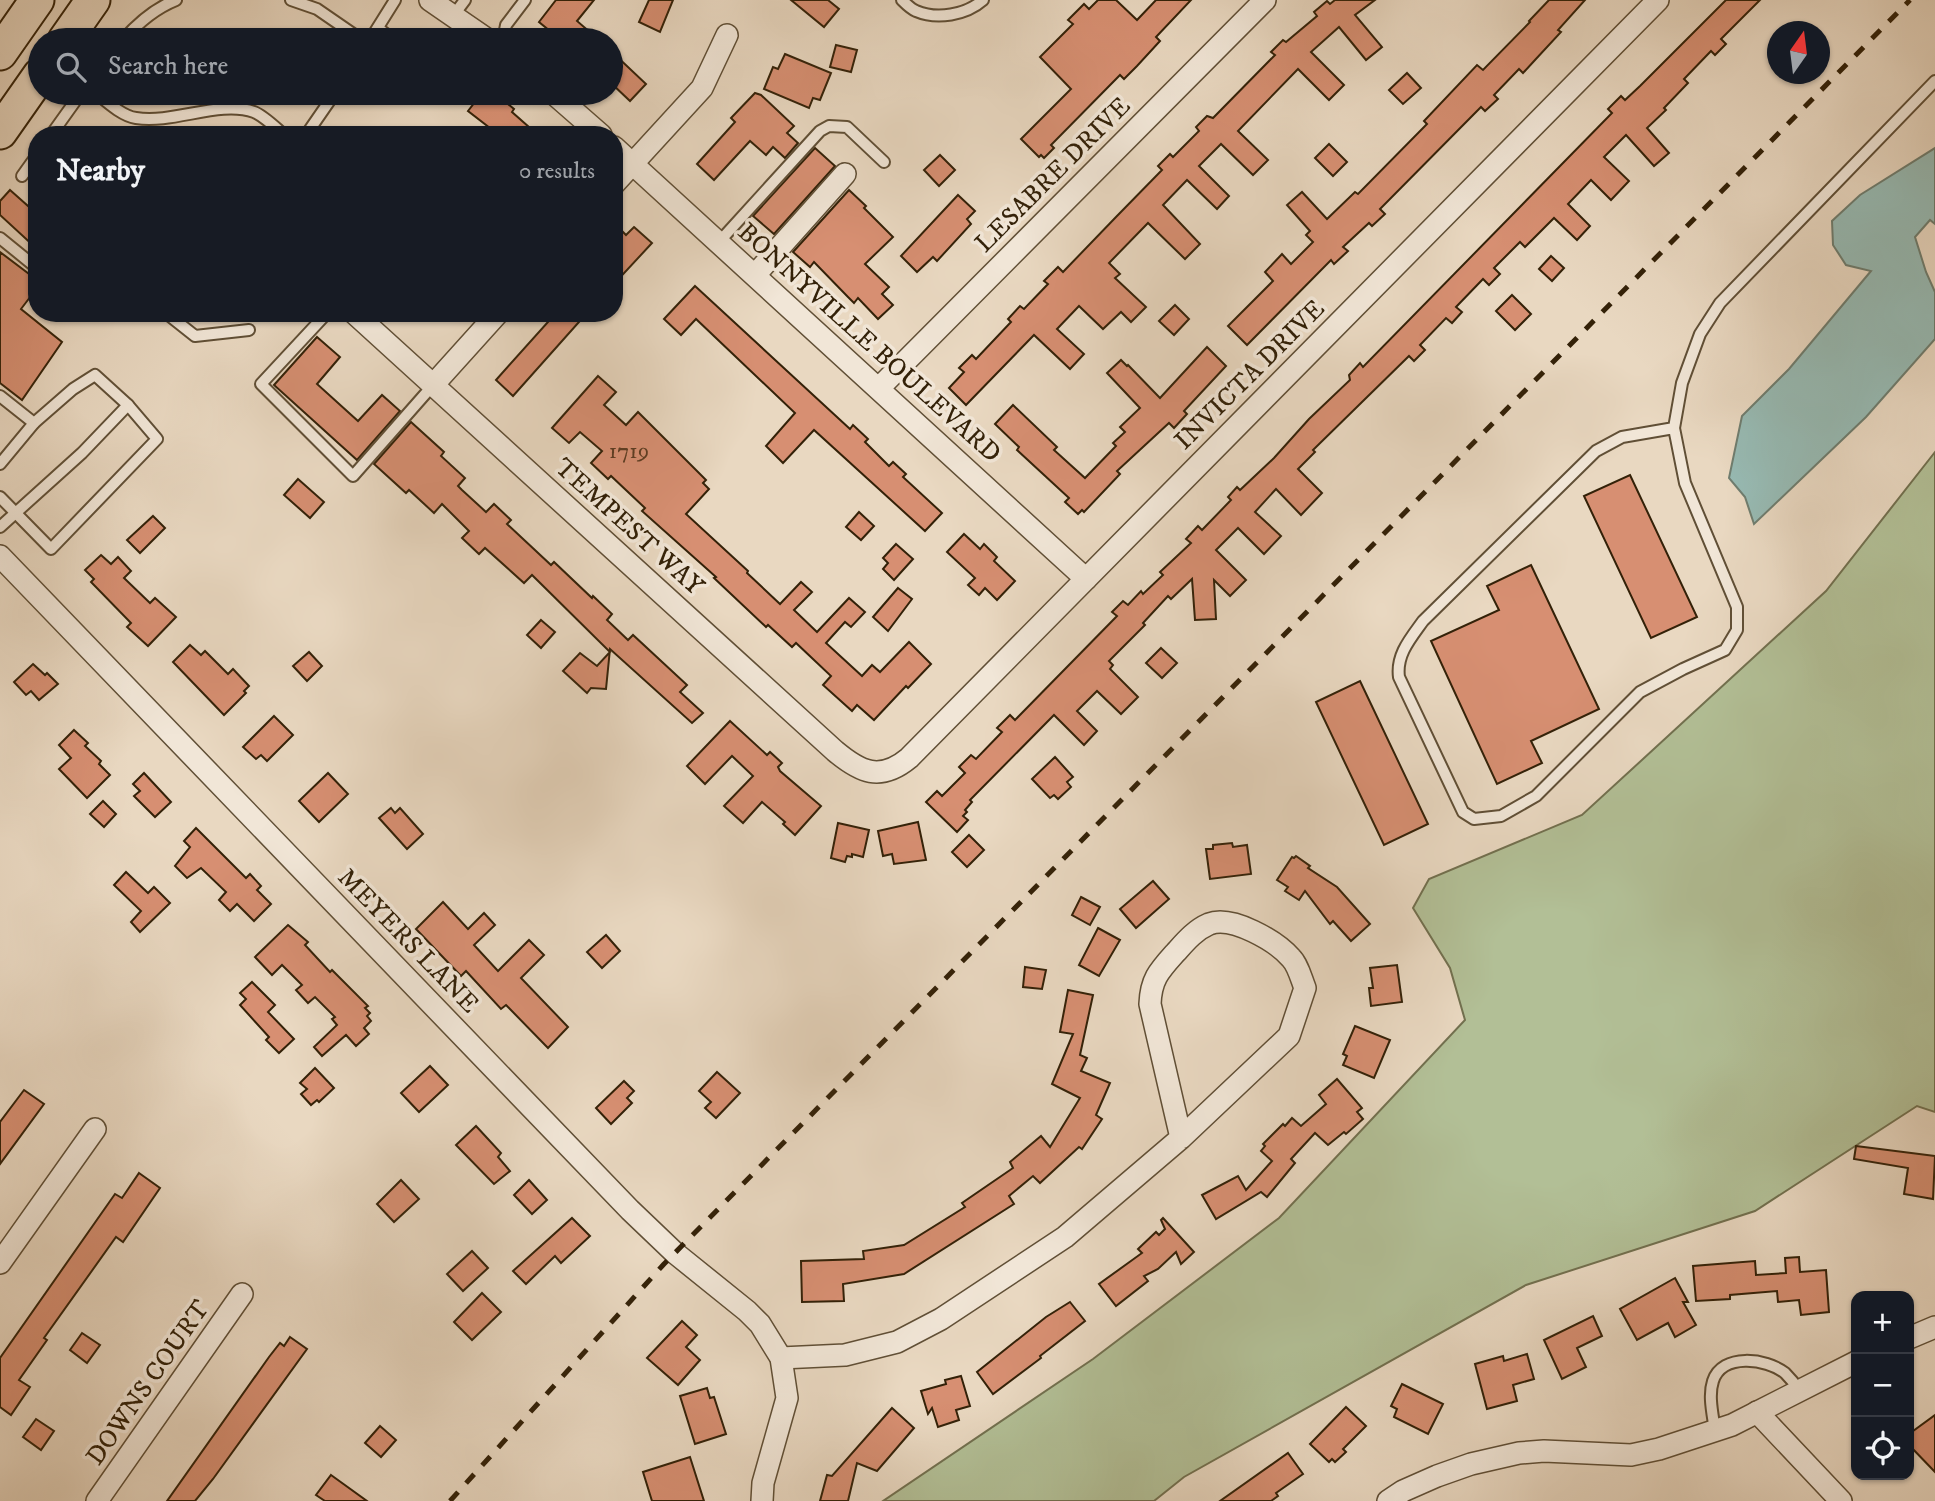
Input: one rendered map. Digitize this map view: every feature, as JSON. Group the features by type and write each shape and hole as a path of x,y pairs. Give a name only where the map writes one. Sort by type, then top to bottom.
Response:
{"main road":[{"path":"1,50 37,0"},
{"path":"73,28 93,0"},
{"path":"0,132 28,92"}],"street":[{"path":"430,0 459,8 477,28"},
{"name":"LESABRE DRIVE","path":"879,388 1265,0"},
{"name":"INVICTA DRIVE","path":"872,772 894,768 909,758 1658,0"},
{"path":"623,174 702,88 727,35"},
{"path":"567,105 591,126"},
{"name":"BONNYVILLE BOULEVARD","path":"623,155 1086,579"},
{"path":"755,275 845,174"},
{"name":"TEMPEST WAY","path":"364,322 835,751 853,766 872,772"},
{"path":"434,384 490,322"},
{"name":"MEYERS LANE","path":"0,556 630,1210 675,1253 754,1318 781,1358"},
{"path":"762,1501 763,1483 787,1398 781,1358 845,1355 878,1349 941,1319 1065,1237 1146,1165 1181,1138 1289,1036 1305,988 1293,959 1266,938 1234,923 1210,923 1191,936 1150,985 1150,1004 1181,1138"},
{"path":"0,1264 95,1129"},
{"name":"DOWNS COURT","path":"97,1501 242,1294"},
{"path":"1914,1336 1935,1327"},
{"path":"1388,1501 1437,1476 1471,1464 1519,1453 1544,1451 1631,1455 1660,1449 1715,1431 1851,1364"},
{"path":"1757,1412 1841,1501"}],"lane":[{"path":"134,28 176,0"},
{"path":"291,0 317,9 345,28"},
{"path":"378,28 395,0"},
{"path":"505,28 526,0"},
{"path":"902,0 915,11 944,16 977,5 983,0"},
{"path":"1674,428 1622,437 1596,451 1423,621 1406,643 1397,664 1399,677 1463,812 1474,819 1501,816 1536,796 1640,692 1683,668 1725,650 1737,630 1737,607 1685,483 1674,428 1682,383 1700,334 1720,303 1935,81"},
{"path":"57,126 72,105"},
{"path":"111,105 135,118 187,116 229,108 255,113 272,126"},
{"path":"312,126 327,105"},
{"path":"719,242 820,131 829,126 847,127 884,162"},
{"path":"22,176 28,168"},
{"path":"0,238 28,261"},
{"path":"177,322 195,336 249,330"},
{"path":"319,322 261,384 353,476 434,384"},
{"path":"0,464 34,423 73,389 95,375 128,405 157,439 51,549 0,497"},
{"path":"0,396 34,423"},
{"path":"0,527 82,453 128,405"},
{"path":"1715,1431 1711,1401 1712,1383 1717,1373 1728,1364 1743,1360 1759,1361 1786,1373 1799,1390"}],"green space":[{"path":"1935,452 1935,1112 1917,1106 1755,1211 1526,1285 1184,1477 1154,1501 883,1501 1093,1359 1279,1218 1465,1020 1450,968 1413,908 1429,879 1582,815 1826,591"}],"water":[{"path":"1935,148 1935,224 1930,220 1915,237 1935,292 1935,339 1866,417 1754,524 1745,497 1729,478 1742,416 1789,369 1871,271 1846,265 1833,245 1832,221 1860,195"}],"building":[{"path":"556,0 594,0 577,21 585,28 546,28 539,22"},
{"path":"649,0 673,0 660,32 639,22"},
{"path":"791,0 828,0 839,9 824,27"},
{"path":"1098,0 1116,0 1137,20 1156,0 1191,0 1156,37 1160,41 1137,66 1124,79 1120,75 1051,145 1054,148 1044,158 1041,155 1039,157 1021,139 1071,89 1040,57 1073,24 1068,20 1084,4 1089,9"},
{"path":"1335,0 1375,0 1355,15 1382,47 1366,60 1339,27 1311,52 1344,85 1329,100 1298,69 1238,131 1268,160 1253,175 1221,144 1199,166 1229,196 1217,209 1187,180 1163,205 1200,244 1185,259 1148,223 1109,263 1120,274 1115,278 1146,307 1131,322 1121,312 1103,329 1079,306 1057,329 1084,354 1070,369 1034,335 966,405 949,388 964,372 959,368 972,355 976,359 1011,322 1008,319 1020,306 1024,309 1048,284 1044,281 1058,267 1063,272 1162,170 1158,166 1170,154 1173,157 1199,131 1196,127 1207,116 1213,118 1275,55 1271,52 1283,40 1286,42 1317,16 1314,12 1327,1 1330,4"},
{"path":"1549,0 1585,0 1558,30 1561,32 1523,73 1519,69 1494,95 1498,99 1485,111 1481,107 1380,209 1385,214 1372,226 1369,223 1343,247 1348,251 1334,264 1331,260 1247,345 1228,326 1273,281 1265,272 1282,254 1291,264 1313,242 1306,235 1310,231 1287,205 1302,192 1327,219 1355,192 1358,194 1427,124 1424,121 1477,65 1483,70"},
{"path":"1726,0 1760,0 1721,39 1726,44 1715,55 1711,51 1684,79 1688,83 1647,128 1669,153 1654,166 1626,135 1604,157 1629,181 1611,200 1591,180 1568,204 1590,226 1577,240 1554,218 1525,247 1520,242 1494,268 1500,274 1489,285 1483,279 1456,307 1462,312 1452,323 1446,318 1420,345 1425,350 1414,361 1409,356 1313,450 1315,452 1298,469 1322,493 1301,515 1276,489 1255,512 1281,536 1264,554 1238,528 1216,550 1246,580 1230,596 1214,580 1216,619 1195,620 1192,579 1171,599 1168,596 1143,623 1145,625 1109,661 1113,665 1110,669 1138,697 1121,714 1097,691 1077,711 1097,731 1084,745 1054,715 970,800 972,802 963,816 968,820 957,832 926,802 937,791 942,796 965,773 959,767 971,755 976,759 1002,732 997,728 1010,715 1015,720 1117,616 1112,612 1123,601 1128,605 1141,591 1143,594 1163,575 1160,572 1191,543 1186,539 1198,526 1202,530 1231,500 1228,497 1237,487 1240,490 1274,458 1309,419 1350,380 1349,375 1360,363 1363,367 1612,113 1608,109 1621,96 1625,100"},
{"path":"836,45 857,50 851,72 830,67"},
{"path":"785,54 831,73 820,100 813,98 809,108 764,89 773,67 778,69"},
{"path":"623,62 646,84 630,101 623,94"},
{"path":"1407,73 1421,88 1403,104 1389,90"},
{"path":"755,93 761,95 794,126 787,133 798,143 785,158 773,147 766,155 750,141 714,180 697,164 735,122 731,118"},
{"path":"473,105 509,105 514,109 512,112 528,126 487,126 468,111"},
{"path":"1329,144 1347,162 1333,176 1315,158"},
{"path":"815,148 835,166 774,234 753,216"},
{"path":"940,155 955,170 939,186 924,170"},
{"path":"10,190 28,206 28,241 0,215 0,201"},
{"path":"849,190 893,237 865,264 889,287 882,294 893,305 878,319 858,298 854,303 814,262 810,267 793,252"},
{"path":"958,195 975,211 967,219 971,224 937,261 933,257 917,272 901,256"},
{"path":"634,227 652,243 623,274 623,232 626,235"},
{"path":"0,252 28,273 28,300 21,309 28,315 28,322 37,322 62,342 22,400 0,383"},
{"path":"1551,256 1564,268 1552,281 1539,269"},
{"path":"695,286 850,429 853,425 868,439 865,442 889,466 893,462 906,474 903,477 942,513 925,531 814,430 783,463 766,446 795,413 696,319 681,335 664,319"},
{"path":"1512,295 1531,314 1515,330 1496,311"},
{"path":"1175,305 1189,319 1174,335 1159,321"},
{"path":"548,322 579,322 513,396 496,380"},
{"path":"317,337 340,357 317,384 358,421 382,395 400,411 357,460 274,385"},
{"path":"1207,347 1226,366 1184,411 1187,414 1174,428 1169,423 1117,471 1120,474 1084,512 1082,510 1078,514 1065,502 1069,498 1017,450 1019,447 995,424 1013,405 1057,447 1054,450 1085,478 1116,446 1113,443 1125,432 1120,427 1140,408 1107,373 1121,360 1160,398"},
{"path":"598,376 616,392 604,405 626,425 638,412 706,480 703,483 709,489 686,514 780,604 801,582 812,592 794,610 817,632 849,598 865,612 851,627 845,622 826,643 862,676 872,665 880,672 909,642 931,664 874,720 857,705 852,711 823,685 831,676 796,643 792,647 768,625 766,627 714,578 716,577 642,511 645,508 611,476 608,479 591,463 602,451 580,432 569,443 552,428"},
{"path":"411,422 444,452 441,456 465,478 458,486 462,490 486,512 494,504 511,520 507,524 551,565 554,562 612,614 607,620 628,640 633,635 687,685 680,692 703,713 692,723 610,649 610,652 532,575 524,583 485,548 479,554 462,538 469,531 442,504 434,513 409,490 406,493 374,464"},
{"path":"1630,475 1697,617 1651,638 1584,496"},
{"path":"298,479 324,502 310,518 284,495"},
{"path":"859,512 874,526 861,540 846,527"},
{"path":"153,516 165,528 140,553 127,540"},
{"path":"964,534 980,549 984,544 997,557 994,561 1015,581 997,600 985,588 979,595 968,585 975,578 947,552"},
{"path":"896,544 913,559 894,580 883,569 888,563 883,558"},
{"path":"101,555 111,564 118,557 131,571 124,578 150,603 155,598 176,617 148,646 127,627 131,623 91,582 94,579 85,570"},
{"path":"1531,565 1599,709 1531,741 1542,763 1497,784 1431,641 1499,610 1487,586"},
{"path":"898,588 912,599 888,631 873,617"},
{"path":"541,620 555,632 541,648 527,635"},
{"path":"190,645 201,655 205,651 228,674 233,669 249,686 244,691 246,693 224,715 173,662"},
{"path":"1161,648 1177,663 1162,678 1146,663"},
{"path":"309,652 322,666 307,681 293,666"},
{"path":"610,652 606,689 591,688 587,693 563,671 580,653 597,666"},
{"path":"33,664 58,684 39,700 31,691 26,695 14,682"},
{"path":"1360,681 1428,824 1384,845 1316,702"},
{"path":"274,716 293,735 267,761 261,755 256,759 243,747"},
{"path":"730,721 767,755 770,752 782,763 778,767 780,771 821,806 795,835 783,824 785,822 762,802 743,823 724,806 753,776 732,756 705,784 687,766"},
{"path":"74,730 88,743 85,746 101,761 99,764 110,775 87,798 59,769 71,758 59,745"},
{"path":"1055,757 1073,777 1067,782 1071,787 1058,799 1054,795 1050,798 1032,779"},
{"path":"144,773 171,802 155,817 134,796 140,791 133,784"},
{"path":"328,773 348,794 319,822 299,801"},
{"path":"103,801 116,814 104,827 90,814"},
{"path":"391,808 395,813 400,808 423,834 407,849 379,818"},
{"path":"918,822 926,860 894,864 892,854 883,856 878,831"},
{"path":"838,823 869,830 863,857 852,854 852,857 847,856 845,862 831,858"},
{"path":"196,828 246,878 250,874 261,886 257,890 271,904 254,921 237,904 230,911 219,900 226,892 201,868 187,878 175,866 190,847 184,841"},
{"path":"969,835 984,850 967,867 952,852"},
{"path":"1232,843 1233,847 1247,845 1251,874 1210,879 1206,849 1213,849 1213,845"},
{"path":"1296,856 1310,866 1308,868 1337,887 1370,924 1351,941 1333,921 1330,924 1305,891 1299,900 1285,891 1288,887 1277,880 1292,857"},
{"path":"126,872 148,893 154,887 170,903 140,932 131,922 141,911 114,885"},
{"path":"1153,881 1169,899 1136,928 1120,909"},
{"path":"1081,897 1100,907 1090,925 1072,915"},
{"path":"443,902 468,929 484,913 495,925 474,945 498,971 529,940 544,955 521,978 568,1027 548,1048 506,1005 501,1009 466,971 461,976 416,929"},
{"path":"288,925 308,942 305,945 330,972 332,970 368,1006 365,1008 370,1013 367,1016 371,1021 364,1028 369,1034 356,1046 346,1035 322,1056 314,1047 337,1025 332,1019 335,1017 315,997 308,1003 296,990 302,985 282,965 272,975 255,957"},
{"path":"1098,928 1120,940 1099,976 1079,965"},
{"path":"606,935 620,951 602,968 587,952"},
{"path":"1397,965 1402,1002 1371,1006 1369,988 1373,988 1370,968"},
{"path":"1025,967 1046,970 1042,989 1023,987"},
{"path":"252,982 275,1005 268,1012 294,1039 279,1053 266,1040 269,1037 240,1005 246,999 240,993"},
{"path":"1068,990 1093,995 1080,1055 1087,1058 1081,1071 1110,1083 1096,1115 1102,1119 1082,1149 1079,1147 1040,1183 1033,1176 1009,1196 1014,1204 904,1274 843,1284 844,1301 802,1302 801,1261 864,1259 863,1251 904,1245 965,1207 962,1203 1013,1168 1010,1162 1041,1136 1050,1147 1080,1098 1052,1084 1073,1034 1060,1032"},
{"path":"1355,1026 1390,1040 1374,1078 1343,1065 1347,1056 1343,1054"},
{"path":"430,1066 448,1085 419,1112 401,1093"},
{"path":"315,1068 334,1088 319,1102 317,1100 311,1105 301,1094 307,1089 300,1083"},
{"path":"717,1072 740,1093 716,1118 705,1108 711,1102 699,1091"},
{"path":"1337,1079 1362,1108 1357,1112 1363,1119 1328,1145 1315,1133 1291,1159 1295,1163 1267,1197 1261,1192 1216,1219 1202,1195 1238,1176 1246,1190 1272,1161 1261,1151 1265,1146 1263,1144 1292,1118 1301,1126 1326,1104 1319,1095"},
{"path":"624,1081 634,1091 627,1098 632,1103 611,1124 596,1108"},
{"path":"24,1090 44,1104 0,1164 0,1122"},
{"path":"476,1126 501,1153 498,1157 510,1171 494,1184 456,1145"},
{"path":"1856,1146 1935,1156 1933,1199 1904,1194 1908,1168 1854,1159"},
{"path":"139,1173 160,1188 123,1242 116,1237 44,1338 47,1340 19,1380 30,1387 11,1415 0,1407 0,1358 115,1194 122,1198"},
{"path":"401,1180 419,1199 394,1222 377,1204"},
{"path":"529,1180 547,1200 532,1214 514,1195"},
{"path":"572,1218 590,1236 561,1263 555,1256 526,1284 513,1271"},
{"path":"1163,1218 1194,1252 1181,1264 1176,1252 1158,1269 1144,1276 1148,1281 1116,1306 1099,1284 1142,1253 1138,1249 1156,1232 1159,1235 1165,1229 1161,1220"},
{"path":"472,1251 488,1268 463,1291 447,1274"},
{"path":"1799,1257 1800,1272 1826,1270 1829,1312 1801,1315 1799,1300 1778,1302 1777,1291 1730,1295 1730,1299 1696,1301 1693,1266 1755,1261 1756,1275 1786,1273 1785,1258"},
{"path":"1675,1278 1688,1302 1683,1302 1696,1325 1675,1337 1668,1323 1637,1340 1620,1309"},
{"path":"482,1293 501,1312 472,1340 454,1322"},
{"path":"1070,1302 1085,1321 993,1394 977,1372 1046,1317"},
{"path":"1593,1316 1602,1336 1577,1348 1586,1367 1562,1379 1544,1340"},
{"path":"682,1321 697,1335 686,1347 700,1360 678,1385 647,1358"},
{"path":"82,1333 100,1345 87,1363 70,1350"},
{"path":"290,1337 307,1349 213,1479 195,1501 167,1501 269,1357 280,1343 284,1346"},
{"path":"1527,1354 1534,1379 1513,1385 1517,1401 1487,1409 1475,1364 1503,1356 1504,1361"},
{"path":"961,1376 970,1406 956,1410 959,1420 938,1427 932,1408 928,1414 921,1391 946,1384 945,1380"},
{"path":"1402,1384 1443,1404 1428,1434 1394,1417 1397,1409 1391,1406"},
{"path":"707,1388 710,1398 714,1397 726,1434 695,1444 680,1396"},
{"path":"1346,1407 1366,1426 1343,1449 1346,1452 1335,1462 1332,1459 1329,1462 1310,1444"},
{"path":"892,1408 914,1428 877,1471 857,1463 848,1501 820,1501 827,1475 832,1476"},
{"path":"1935,1415 1935,1472 1914,1450 1914,1430"},
{"path":"36,1419 54,1431 41,1450 23,1437"},
{"path":"380,1426 396,1440 381,1457 365,1443"},
{"path":"1288,1453 1303,1474 1276,1493 1278,1496 1271,1501 1220,1501"},
{"path":"690,1457 704,1501 652,1501 643,1472"},
{"path":"331,1475 367,1501 325,1501 316,1495"}],"railway":[{"path":"450,1501 664,1264 1910,0"}]}
